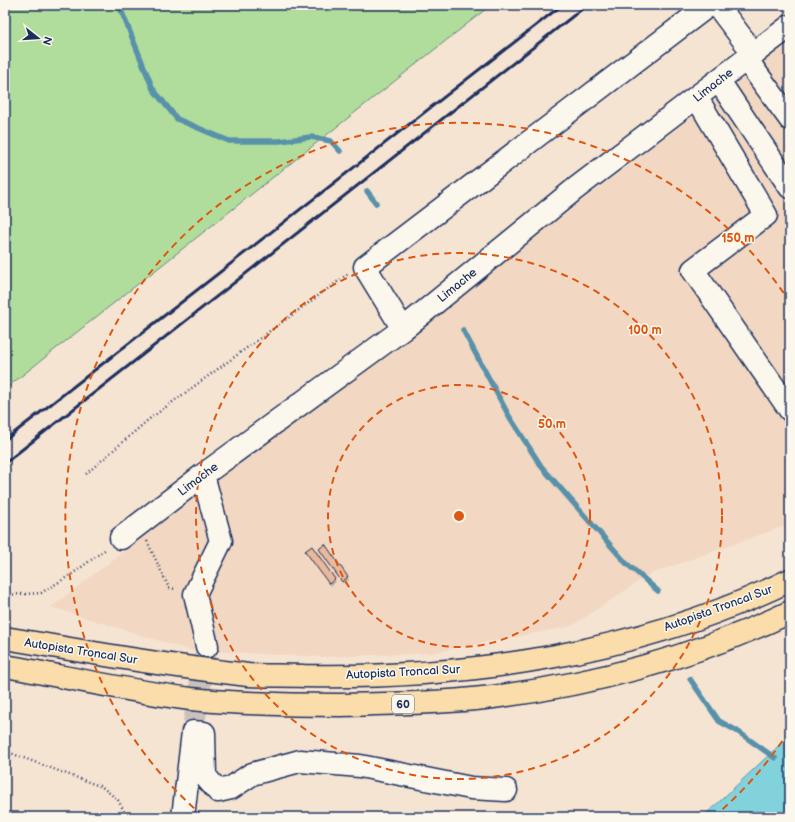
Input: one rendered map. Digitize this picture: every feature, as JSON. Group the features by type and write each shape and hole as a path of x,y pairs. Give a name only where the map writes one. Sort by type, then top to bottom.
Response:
{"highway":[{"name":"Autopista Troncal Sur","path":"5,638 164,664 248,675 372,676 442,671 492,666 600,646 691,620 740,602 790,580"},
{"name":"60","path":"5,666 146,693 192,699 293,705 393,705 443,702 493,697 592,680 633,669 711,644 790,612"}],"street":[{"path":"403,329 365,267 709,5"},
{"path":"717,5 790,119"},
{"name":"Limache","path":"121,538 403,329 575,189 790,26"},
{"path":"719,81 790,187"},
{"path":"697,98 766,215 693,270 790,410"},
{"path":"203,476 221,541 195,594 207,646"},
{"path":"183,817 194,727 204,733 205,776 218,791 231,788 252,774 300,762 360,766 471,788 506,790"}],"path":[{"path":"86,474 148,420 355,270 365,267"},
{"path":"139,524 170,588 195,594"},
{"path":"5,595 41,593 81,568 121,538"},
{"path":"5,751 102,787 118,800 127,817"}],"shaded area":[{"path":"790,42 790,524 650,574 572,626 431,653 321,657 189,650 51,607"}],"green space":[{"path":"5,5 491,5 5,389"}],"water":[{"path":"790,735 790,817 703,817"}],"building":[{"path":"325,544 348,577 342,582 319,549"},
{"path":"312,546 335,579 329,584 305,551"}],"waterway":[{"path":"119,5 153,89 177,119 229,141 279,141 311,137 331,141 340,151"},
{"path":"367,191 376,203"},
{"path":"463,330 509,416 541,466 626,563 658,591"},
{"path":"690,679 719,721 737,731 775,758"}],"tunnel":[{"path":"194,723 207,646"}],"railway":[{"path":"5,440 562,5"},
{"path":"5,463 587,5"}]}
